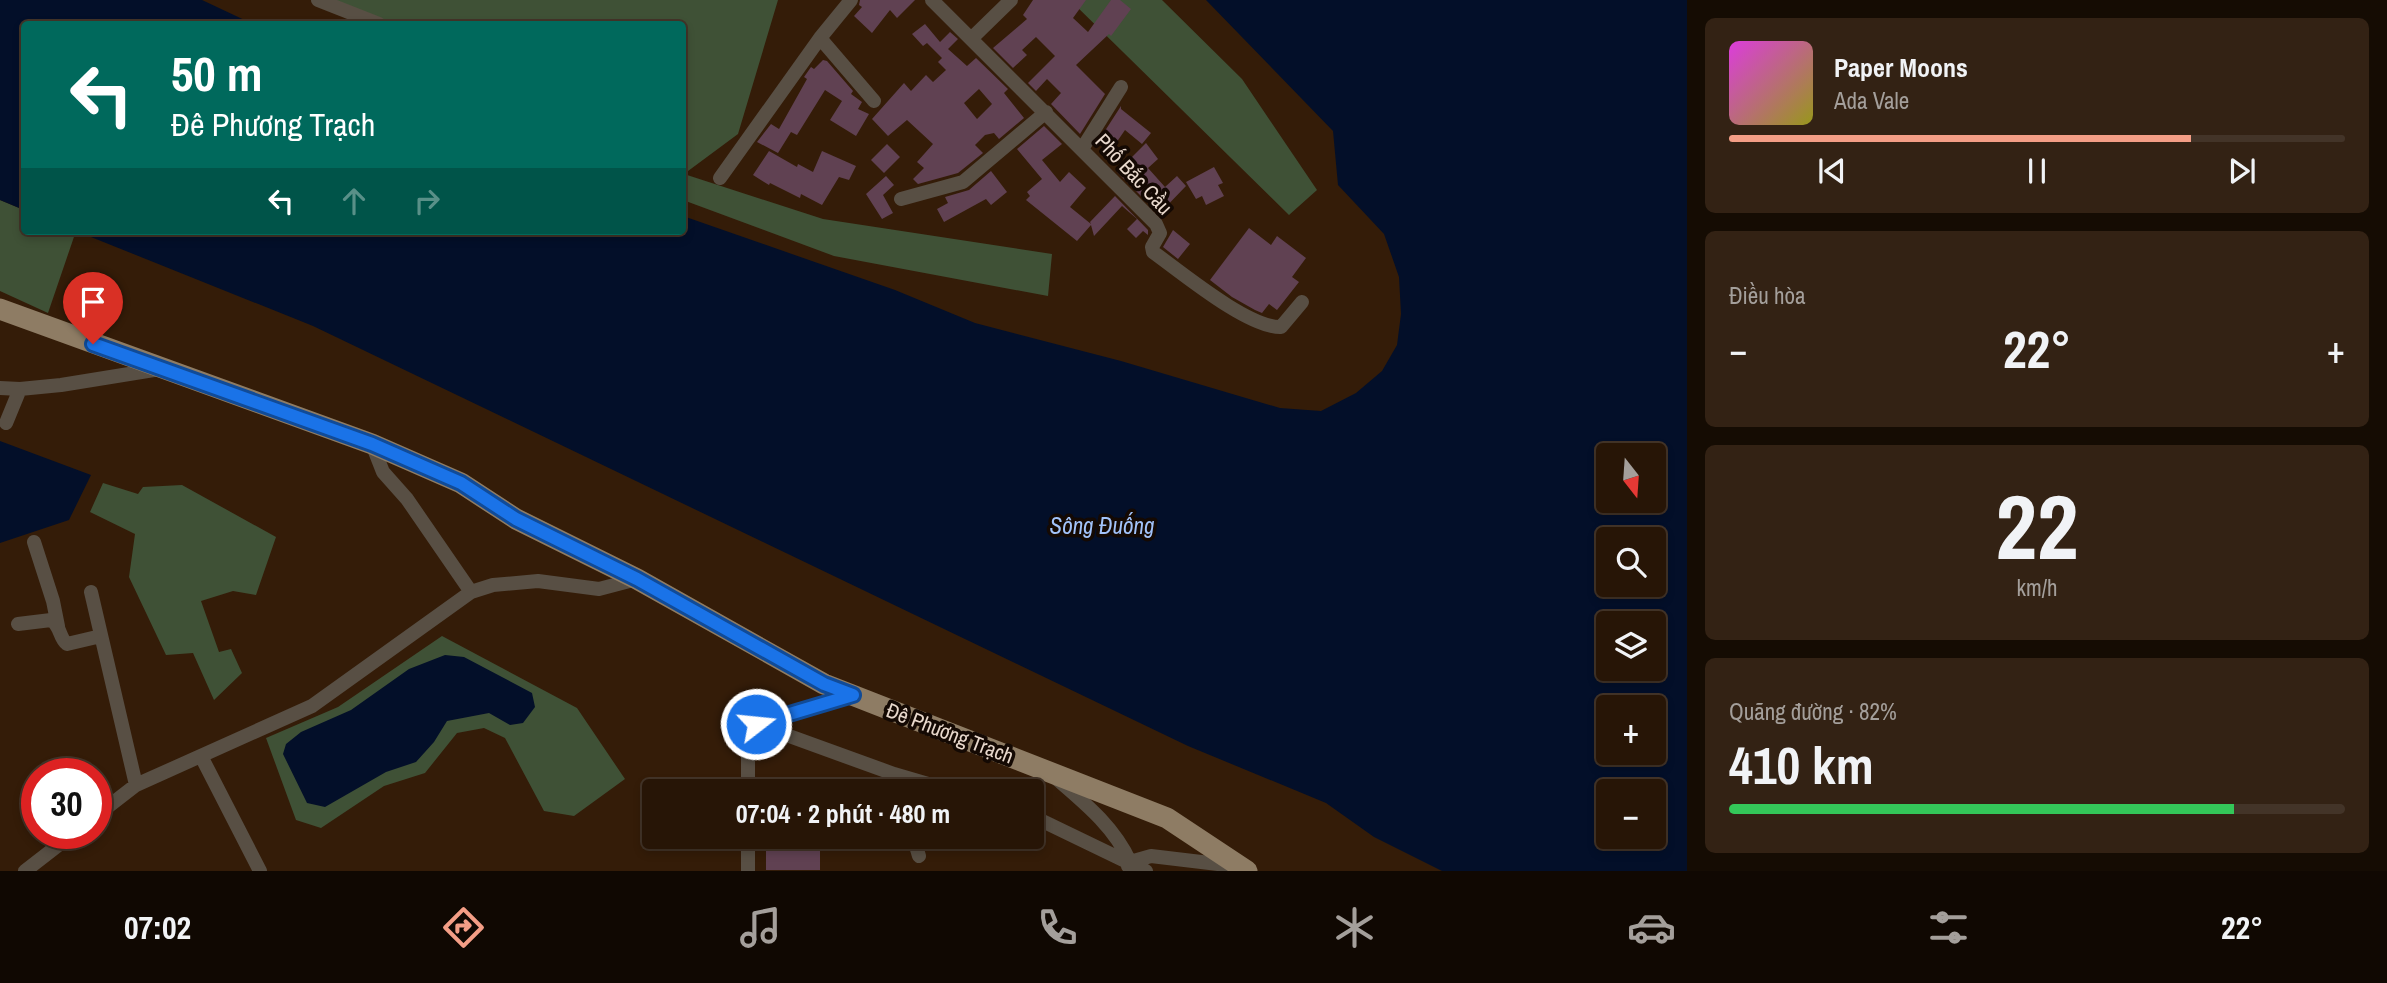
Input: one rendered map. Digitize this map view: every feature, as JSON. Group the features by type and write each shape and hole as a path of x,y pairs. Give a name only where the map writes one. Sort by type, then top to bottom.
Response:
{"main road":[{"name":"Đê Phương Trạch","path":"0,309 372,444 461,483 516,519 637,579 824,684 1167,818 1247,871"}],"street":[{"path":"318,0 336,3 373,21"},
{"path":"720,178 820,38 851,0"},
{"name":"Phố Bắc Cầu","path":"932,0 1156,223 1160,233 1152,247 1153,252 1240,313 1269,325 1281,327 1302,302"},
{"path":"971,38 1011,0"},
{"path":"820,38 874,101"},
{"path":"1082,149 1121,87"},
{"path":"901,200 963,182 1046,112"},
{"path":"0,388 20,389 75,383 161,369"},
{"path":"6,423 20,389"},
{"path":"372,444 383,472 407,499 471,592"},
{"path":"34,542 63,641 67,644 101,636"},
{"path":"112,804 136,785 312,706 471,592 493,585 538,581 599,589 637,579"},
{"path":"91,592 136,785"},
{"path":"18,624 51,620 58,626"},
{"path":"756,724 853,695"},
{"path":"748,779 748,721 911,779"},
{"path":"201,756 260,871"},
{"path":"1046,771 1092,810 1123,846 1128,867"},
{"path":"894,774 895,779"},
{"path":"1044,823 1128,867 1146,871"},
{"path":"25,871 53,849"},
{"path":"748,849 748,871"},
{"path":"917,849 919,856"},
{"path":"1128,867 1150,856 1218,864 1237,871"}],"green space":[{"path":"316,0 778,0 738,134 686,173 686,21 351,21 334,6"},
{"path":"1070,0 1162,0 1242,79 1317,190 1289,215"},
{"path":"686,175 823,219 1052,254 1048,296 834,256 686,201"},
{"path":"0,200 21,209 21,235 75,235 48,313 0,291"},
{"path":"103,483 138,494 143,487 182,485 276,537 256,595 233,591 201,601 219,652 231,649 242,673 214,700 193,653 166,655 129,577 135,534 90,512"},
{"path":"442,636 577,708 625,779 574,816 544,811 505,738 484,728 457,733 425,773 384,786 321,828 296,820 266,738 338,707"}],"water":[{"path":"0,0 202,0 247,21 21,21 21,209 0,200"},
{"name":"Sông Đuống","path":"1206,0 1687,0 1687,871 1442,871 1374,837 1326,803 1188,746 313,326 86,235 686,235 686,217 895,290 975,323 1121,361 1280,408 1321,411 1356,393 1382,371 1397,345 1401,314 1399,277 1384,234 1338,185 1333,131"},
{"path":"0,441 91,475 69,520 0,543"},
{"path":"445,655 464,657 532,693 535,707 523,723 510,725 489,713 447,721 434,742 416,762 386,772 325,807 307,803 283,754 286,744 301,732 351,710 409,669"}],"building":[{"path":"860,0 915,0 897,18 890,10 872,33 854,16 862,7 859,5"},
{"path":"1033,0 1086,0 1073,18 1088,32 1111,0 1120,0 1131,9 1111,36 1109,34 1076,65 1105,94 1080,134 1051,104 1061,93 1047,79 1036,91 1028,83 1055,56 1036,37 1022,50 1027,55 1013,68 993,48 1027,19 1023,15"},
{"path":"925,24 940,42 950,32 958,39 948,49 967,66 976,58 1008,89 1004,93 1024,118 999,139 994,133 985,135 975,145 983,153 958,173 918,184 913,179 924,168 917,162 933,144 907,120 888,136 872,119 904,83 911,91 926,75 933,82 946,70 938,62 942,58 927,43 923,46 912,34","holes":["979,89 992,104 977,119 964,103"]},
{"path":"823,60 827,61 853,91 851,94 862,102 858,109 869,114 856,136 830,120 842,101 825,90 797,135 791,132 778,153 757,142 771,124 779,129 807,79 804,77 811,67 814,69"},
{"path":"1121,106 1121,109 1151,133 1142,144 1125,130 1114,146 1101,137"},
{"path":"1044,126 1062,144 1042,160 1060,182 1069,172 1086,188 1070,207 1091,224 1115,196 1148,230 1148,235 1143,231 1136,238 1127,229 1137,219 1122,206 1094,236 1091,225 1077,241 1026,200 1030,196 1027,192 1042,179 1017,149"},
{"path":"1146,143 1158,159 1148,168 1165,187 1177,176 1186,186 1159,214 1117,172"},
{"path":"887,144 900,157 884,173 871,160"},
{"path":"769,151 797,167 798,164 813,172 822,151 856,166 849,180 839,177 822,205 801,194 800,198 770,183 769,185 753,175"},
{"path":"1214,167 1223,183 1218,185 1224,196 1206,205 1202,196 1196,199 1186,182"},
{"path":"991,171 1007,192 991,205 986,199 944,222 937,209 948,203 945,197 969,190"},
{"path":"886,176 894,185 883,195 893,213 882,219 866,194"},
{"path":"1249,228 1271,245 1277,236 1306,258 1292,277 1299,282 1277,310 1269,304 1262,313 1255,310 1210,280"},
{"path":"1173,230 1190,244 1178,259 1163,247"},
{"path":"766,849 820,849 820,870 766,870"}],"route":[{"path":"93,344 372,444 461,483 516,519 637,579 824,684 853,695 756,724"}]}
